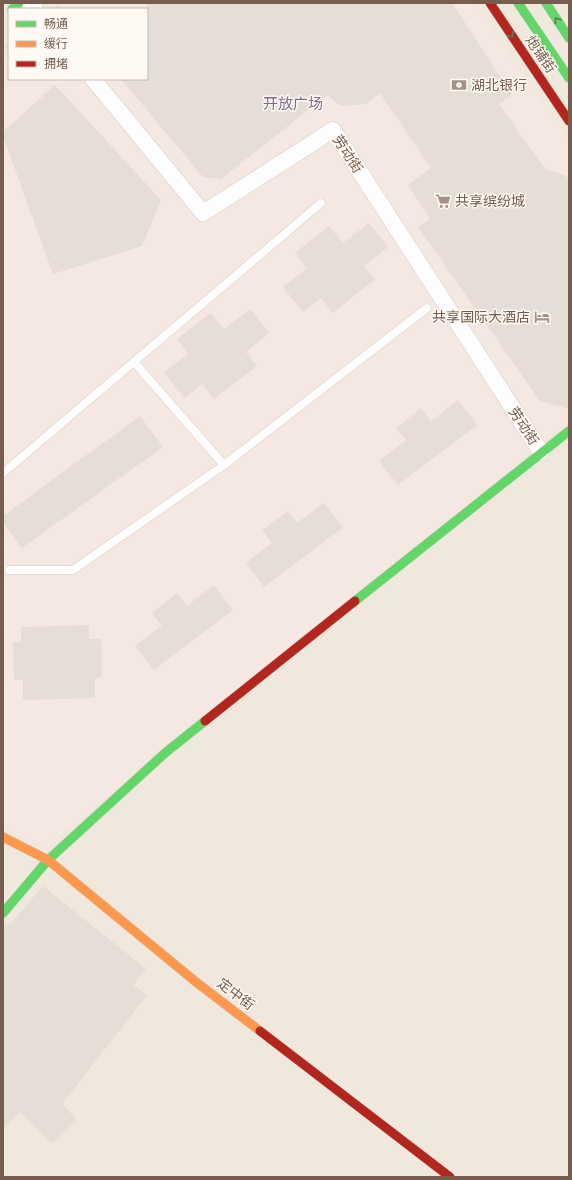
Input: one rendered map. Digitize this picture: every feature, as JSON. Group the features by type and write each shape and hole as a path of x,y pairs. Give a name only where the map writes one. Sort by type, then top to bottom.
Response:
{"street":[{"name":"炮铺街","path":"490,3 569,121"},
{"path":"518,3 569,78"},
{"path":"546,3 569,38"},
{"name":"劳动街","path":"94,80 203,213 333,130 542,452"},
{"path":"3,913 48,860 164,753 569,431"},
{"name":"定中街","path":"3,837 48,860 196,982 450,1177"}],"lane":[{"path":"3,473 321,203"},
{"path":"9,570 73,570 224,465 427,308"},
{"path":"134,362 224,465"}],"shaded area":[{"path":"3,3 569,3 569,1177 3,1177"},
{"path":"77,3 474,3 569,140 569,422 44,849 3,827 3,63 8,60 8,80 148,80 148,8 71,8"}],"building":[{"name":"共享缤纷城","path":"147,3 452,3 512,94 499,104 545,169 564,175 569,179 569,409 540,401 418,227 430,219 408,185 431,168 380,93 366,104 341,106 327,95 221,179 203,177 122,80 148,80"},
{"path":"55,85 161,200 142,246 53,274 3,136 3,132"},
{"path":"369,223 388,247 364,266 375,279 333,313 321,298 303,312 283,287 307,268 295,253 329,226 343,243"},
{"path":"250,309 269,333 246,352 257,366 214,399 202,384 185,398 164,373 188,354 177,339 211,313 224,329"},
{"path":"458,400 477,425 398,485 379,461 406,440 396,428 421,408 431,421"},
{"path":"140,416 163,447 22,548 3,522 3,516"},
{"path":"324,503 343,527 264,587 246,563 272,543 262,530 288,511 297,523"},
{"path":"214,585 233,610 154,670 135,646 162,626 152,613 177,593 187,606"},
{"path":"89,625 89,639 101,639 102,677 95,678 95,698 23,700 23,680 14,680 13,642 21,642 21,627"},
{"path":"43,886 146,969 133,985 147,995 62,1104 76,1119 52,1143 20,1112 3,1129 3,925 8,925 13,921"}],"traffic: fast":[{"path":"13,8 19,3"},
{"path":"518,3 569,78"},
{"path":"546,3 569,38"},
{"path":"355,601 569,431"},
{"path":"3,913 48,860 165,753 205,721"}],"traffic: slow":[{"path":"3,837 48,860 196,982 260,1031"}],"traffic: jam":[{"path":"490,3 569,121"},
{"path":"205,721 355,601"},
{"path":"260,1031 450,1177"}],"place":[{"name":"湖北银行","path":"459,85"},
{"name":"共享缤纷城","path":"443,201"},
{"name":"共享国际大酒店","path":"542,317"}],"district":[{"name":"开放广场","path":"293,103"}]}
